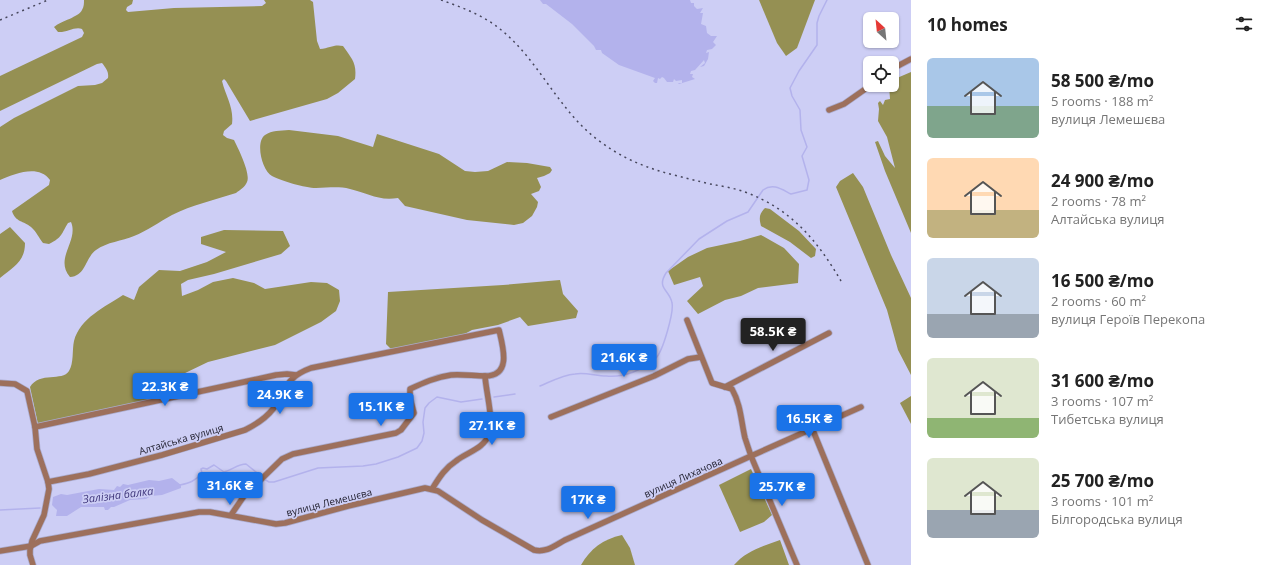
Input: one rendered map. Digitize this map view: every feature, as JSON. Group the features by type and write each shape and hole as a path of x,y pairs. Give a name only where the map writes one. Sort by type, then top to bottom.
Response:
{"street":[{"path":"899,65 911,59"},
{"path":"829,110 844,104 863,91"},
{"path":"687,320 712,383 732,389 739,404 745,437 751,456 797,565"},
{"name":"Алтайська вулиця","path":"48,482 93,473 245,430 258,423 273,410 290,380 296,375 311,368 499,330 504,356 501,369 494,376 485,376"},
{"path":"727,387 829,333"},
{"path":"551,417 654,376 688,359 701,357"},
{"name":"Алтайська вулиця","path":"35,427 276,375 296,375"},
{"path":"231,515 244,496 282,459 293,454 396,433 401,430 414,413 410,398 410,389 430,380 451,375 485,376 490,416 489,434 478,448 457,460 444,471 432,489"},
{"path":"0,383 15,384 27,391 35,427 37,449 48,482 48,500 44,515 31,546 30,555 33,565"},
{"name":"вулиця Лихачова","path":"432,489 438,491 482,520 534,550 541,552 861,407"},
{"path":"812,428 868,565"},
{"name":"вулиця Лемешєва","path":"0,551 31,546 40,541 194,512 210,512 231,515 276,524 285,523 416,490 432,489"}],"shaded area":[{"path":"84,0 133,0 132,4 127,7 126,10 128,12 174,8 262,6 266,3 264,0 310,0 313,2 317,41 320,49 343,46 354,65 355,79 338,93 327,99 250,121 224,79 222,81 231,107 232,124 224,131 223,135 234,140 241,155 246,167 248,178 245,185 236,193 187,208 139,234 100,247 92,253 79,273 70,277 66,270 65,256 72,236 73,229 71,222 68,223 63,233 54,242 49,244 43,243 33,229 13,215 12,211 49,185 50,180 45,175 33,171 19,173 0,180 0,127 14,118 78,86 102,83 108,78 108,72 102,63 97,64 0,111 0,76 82,37 84,33 82,29 76,28 64,32 58,32 54,27 74,17 80,12 84,5"},
{"path":"759,0 815,0 797,48 786,56 777,43"},
{"path":"911,72 911,233 885,171 875,142 878,141 885,156 895,168 887,137 878,121 878,103 880,101 883,105 885,100 890,99 890,92 899,92 899,77"},
{"path":"289,130 338,136 373,147 377,134 439,154 465,171 488,171 507,162 527,163 550,167 552,170 550,173 537,178 541,187 539,191 531,194 538,202 537,207 532,216 523,223 514,225 467,220 405,206 398,198 378,198 346,188 306,187 272,176 268,173 263,163 260,144 265,135 270,132"},
{"path":"853,173 863,187 891,255 911,298 911,375 898,350 887,310 836,187 840,181"},
{"path":"765,208 770,209 799,231 816,249 815,256 811,258 790,242 761,226 760,216"},
{"path":"10,227 25,243 24,250 21,260 0,278 0,234"},
{"path":"224,230 283,231 290,246 281,254 214,274 188,280 181,284 182,296 213,282 233,278 254,283 265,289 311,282 327,283 339,290 340,301 336,311 321,322 275,345 208,362 181,375 186,393 38,424 30,387 39,379 61,376 69,371 71,368 74,341 77,333 87,320 123,295 134,300 139,287 159,270 180,271 207,262 226,252 201,244 201,237"},
{"path":"761,235 784,248 799,264 798,283 758,288 741,296 725,300 698,314 687,301 703,286 700,277 674,285 668,271 688,257 707,248"},
{"path":"560,280 563,294 578,311 576,318 528,326 520,317 498,325 472,330 459,337 391,349 386,344 388,292"},
{"path":"911,396 911,424 900,403"},
{"path":"751,469 772,515 764,522 740,532 719,485"},
{"path":"622,535 630,548 635,565 581,565 589,554 603,542"},
{"path":"780,540 789,565 734,565 749,553"}],"water":[{"path":"540,0 690,0 691,3 694,3 694,6 697,9 703,8 700,13 703,13 701,24 706,26 707,33 711,36 717,36 713,42 716,45 712,49 707,50 706,53 709,52 708,59 704,66 700,67 705,63 704,60 695,70 691,71 690,74 693,74 692,77 695,79 679,84 678,83 682,83 682,80 676,81 674,79 673,82 667,82 662,77 660,79 658,78 657,83 655,83 653,81 655,78 619,65 602,53 601,50 596,50 594,46 572,24 546,4 543,4"},
{"path":"172,478 181,485 181,488 162,495 151,496 146,499 130,500 111,507 108,510 105,510 104,507 81,507 67,516 56,516 57,510 52,505 53,497 61,494 67,495 99,489 114,490 117,486 120,487 123,484 128,485 149,480 159,481"}],"waterway":[{"name":"Залізна балка","path":"540,386 558,378 583,373 602,376 620,376 633,372 651,362 656,358 662,348 671,314 671,299 662,283 666,273 699,239 727,221 748,212 763,190 774,187 791,194 807,190 809,180 802,156 807,147 801,130 800,110 792,96 790,88 799,71 817,45 817,23 827,0"},
{"path":"494,397 515,394"},
{"name":"Залізна балка","path":"264,479 269,482 274,482 318,468 363,466 376,464 398,457 417,448 422,441 424,433 423,422 425,408 437,397 461,402 482,399"},
{"name":"Залізна балка","path":"180,485 195,480 202,473 201,469 207,469 214,465 224,472 246,464 261,476"},
{"path":"0,510 40,508"}],"railway":[{"path":"0,20 48,0"},
{"path":"441,0 479,16 493,24 514,41 571,114 598,140 625,157 651,168 741,191 776,207 812,239 841,281"}]}
